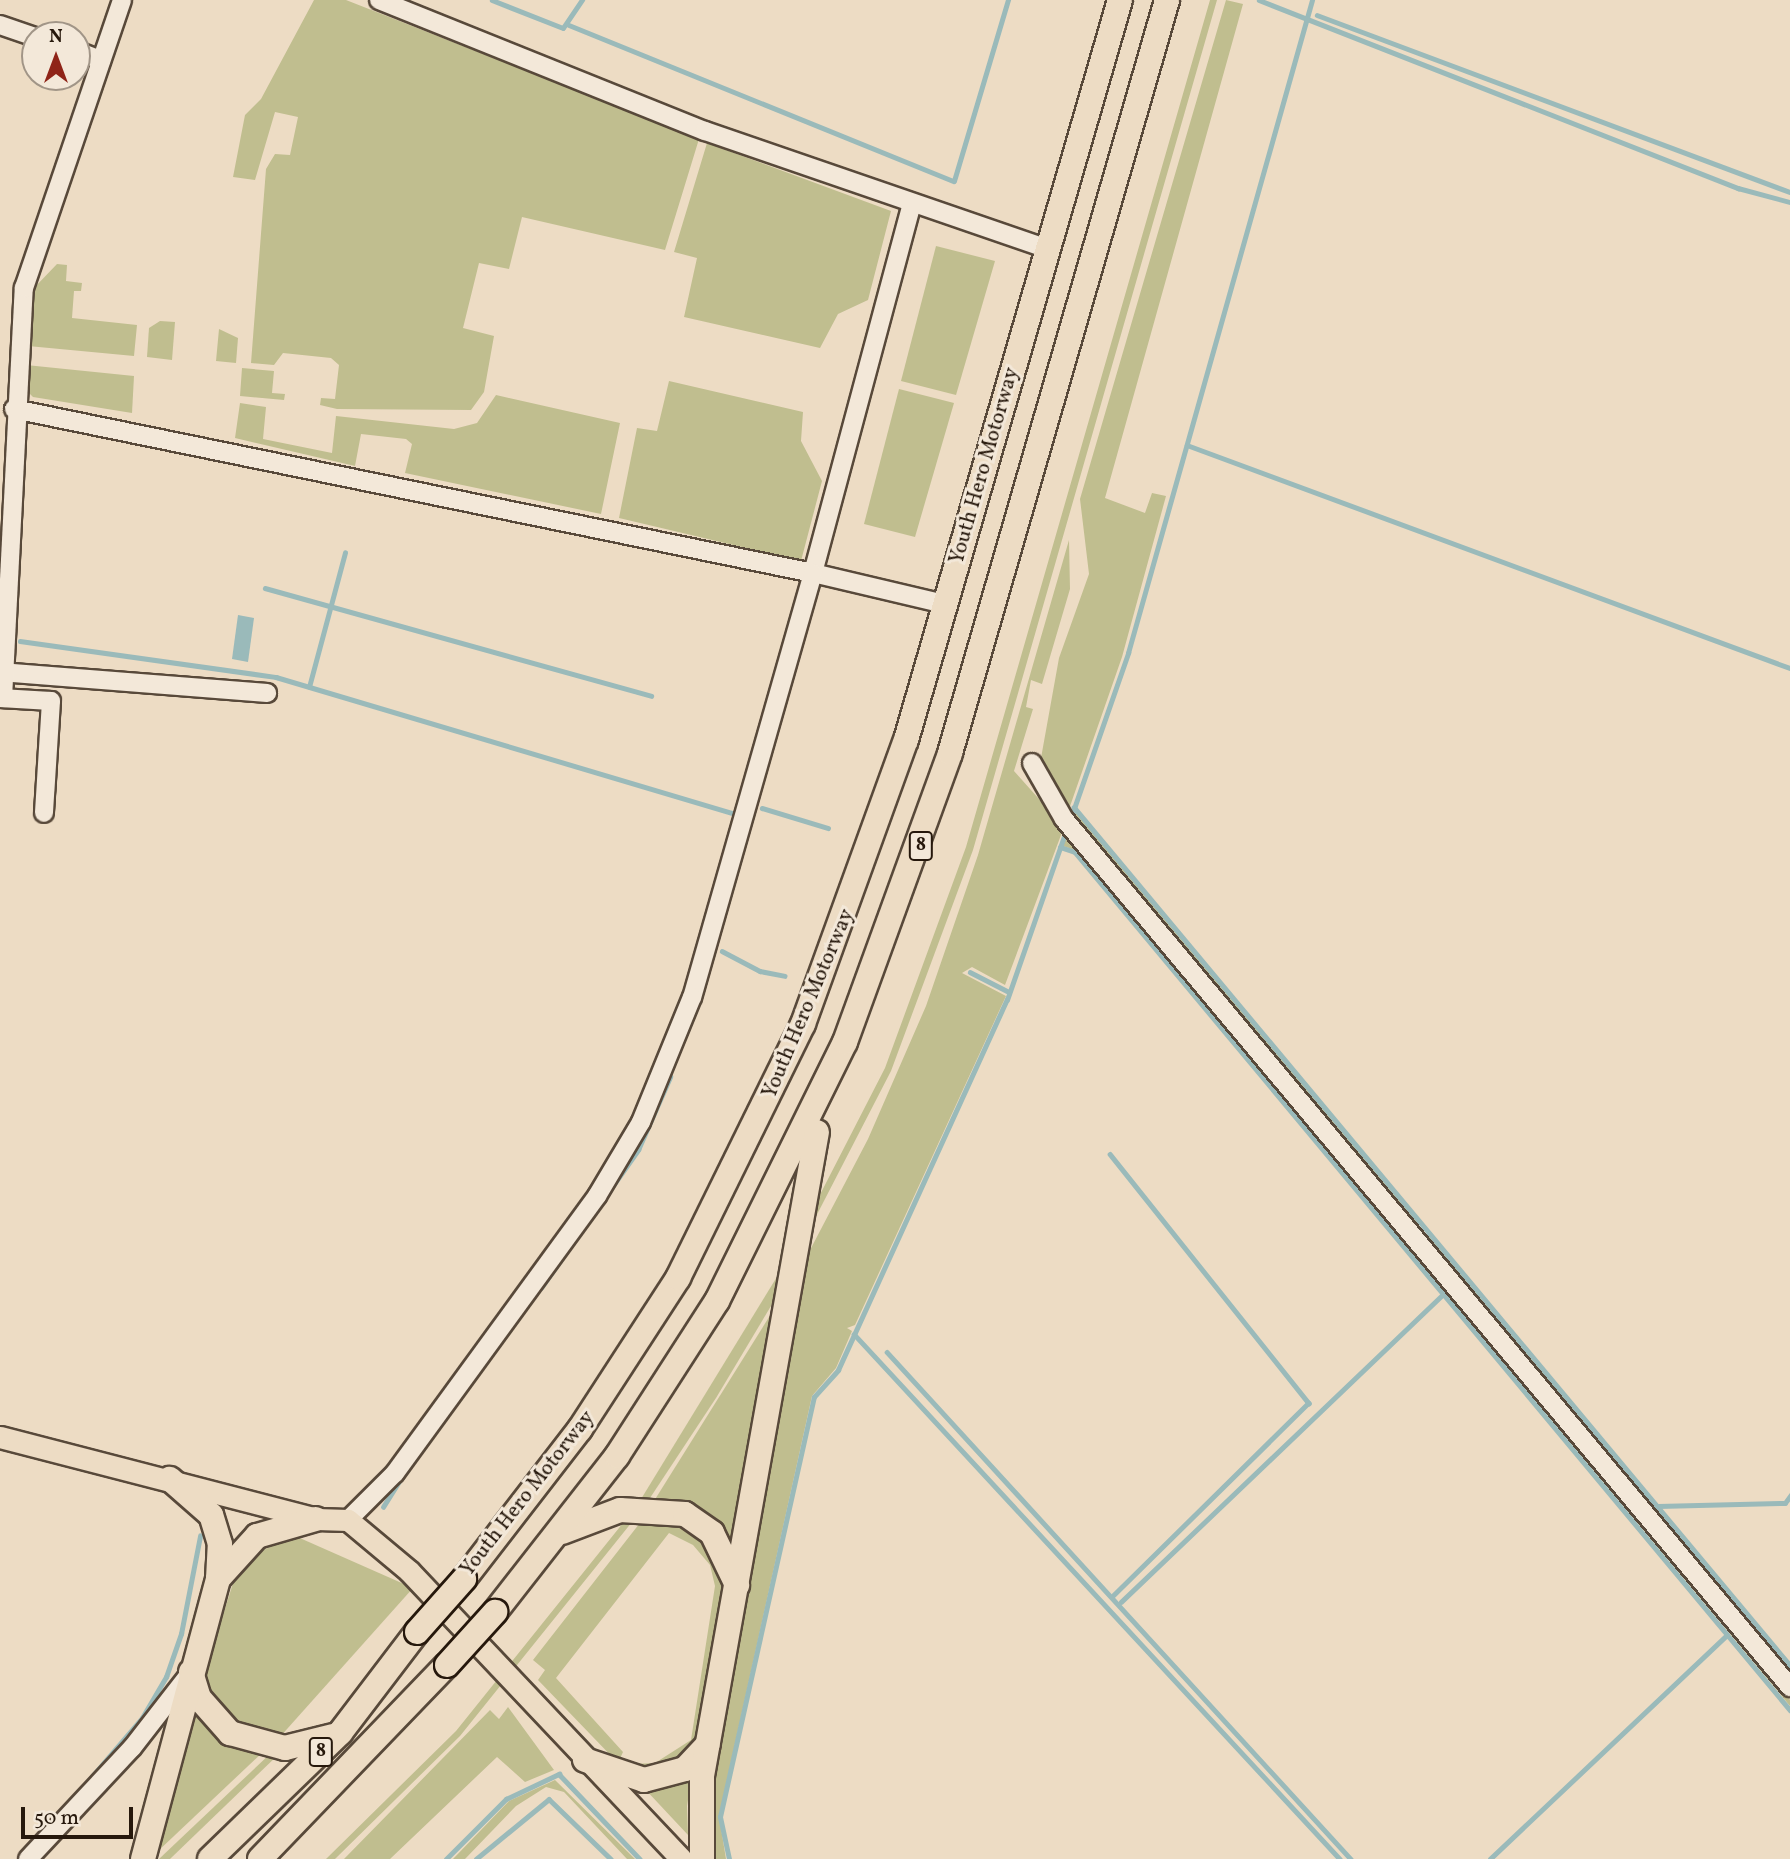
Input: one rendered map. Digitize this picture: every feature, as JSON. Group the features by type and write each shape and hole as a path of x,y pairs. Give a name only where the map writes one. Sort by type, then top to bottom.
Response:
{"highway":[{"name":"Youth Hero Motorway","path":"210,1859 340,1733 417,1632 464,1578 587,1419 721,1200 845,923 944,604 1120,0"},
{"name":"8","path":"260,1859 447,1665 495,1612 559,1533 717,1301 845,1042 946,765 1167,0"},
{"path":"702,1859 697,1814 807,1168 845,1042"},
{"path":"143,1859 218,1579 220,1544 211,1515 170,1479"},
{"path":"559,1533 620,1510 685,1514 722,1545 738,1585"},
{"path":"218,1579 257,1536 316,1518"},
{"path":"191,1672 211,1716 255,1744 311,1745 340,1733"},
{"path":"585,1760 628,1778 660,1777 696,1762 711,1740"}],"main road":[{"path":"0,1437 316,1518 348,1520 409,1571 681,1859"}],"street":[{"path":"44,813 51,701 1,698 1,641 23,288 122,0"},
{"path":"379,0 911,207 1048,249"},
{"path":"0,25 21,32"},
{"path":"91,56 101,60"},
{"path":"348,1520 395,1473 597,1196 641,1122 692,997 813,573 911,207"},
{"path":"14,409 813,573 944,604"},
{"path":"2,672 267,693"},
{"path":"1032,763 1064,819 1790,1687"},
{"path":"28,1859 132,1748 191,1672"}],"shaded area":[{"path":"314,0 346,0 699,139 665,250 522,217 509,269 479,263 463,328 494,336 484,392 471,410 337,409 320,405 321,398 335,399 339,365 331,358 283,353 274,365 251,363 266,169 275,154 290,155 298,117 275,112 255,180 233,177 245,115 261,99"},
{"path":"1210,0 1217,0 973,850 891,1071 809,1230 808,1218 885,1068 966,847"},
{"path":"1226,0 1243,4 1105,498 1145,513 1152,493 1166,496 1122,657 1068,812 1041,758 1059,658 1089,574 1080,499"},
{"path":"707,143 891,211 868,300 838,314 820,348 684,317 697,258 674,252"},
{"path":"936,246 995,261 956,395 901,381"},
{"path":"57,264 67,265 66,281 82,283 81,291 74,291 72,318 137,325 134,356 28,346 33,289"},
{"path":"160,321 175,322 172,360 147,357 149,328"},
{"path":"219,329 238,338 236,363 216,361"},
{"path":"26,365 134,376 132,413 33,397 26,390"},
{"path":"242,368 274,371 272,393 285,394 284,400 240,396"},
{"path":"669,381 803,412 801,441 822,481 801,561 619,518 637,428 657,431"},
{"path":"899,389 954,403 915,537 864,524"},
{"path":"496,395 620,423 601,514 405,473 412,444 406,439 361,434 355,466 235,438 240,403 266,407 263,439 332,453 336,416 454,429 477,423"},
{"path":"1069,540 1070,589 1042,684 1031,680 1026,707 1033,709 1014,771 1064,827 1005,985 972,967 962,973 1006,996 855,1325 847,1328 852,1331 836,1368 812,1396 719,1816 726,1859 714,1859 712,1780 809,1252 868,1139 926,1006 978,855"},
{"path":"1076,810 1420,1224 1417,1228 1073,816"},
{"path":"1067,835 1441,1282 1439,1285 1075,850 1063,846"},
{"path":"1428,1234 1790,1669 1790,1675 1426,1236"},
{"path":"783,1267 780,1291 716,1398 648,1501 638,1504"},
{"path":"1447,1288 1790,1700 1790,1706 1444,1291"},
{"path":"781,1298 735,1555 654,1501"},
{"path":"665,1517 699,1534 727,1575 697,1753 653,1773 633,1764 655,1763 691,1740 715,1586 710,1565 693,1545 669,1533 556,1678 623,1752 618,1763 538,1680 545,1670 533,1660 643,1519"},
{"path":"632,1522 460,1736 335,1859 326,1859 456,1731 623,1523"},
{"path":"293,1535 413,1588 279,1738 237,1726 211,1698 203,1678 235,1577 254,1555"},
{"path":"193,1702 265,1750 156,1853"},
{"path":"508,1707 554,1770 525,1782 497,1757 390,1859 344,1859 490,1710 499,1719"},
{"path":"272,1752 280,1753 170,1859 159,1859"},
{"path":"692,1774 687,1806 688,1835 644,1788"},
{"path":"555,1780 635,1859 627,1859 564,1792 546,1787 516,1806 465,1859 453,1859 509,1801"}],"water":[{"path":"238,615 254,618 248,662 232,659"}],"waterway":[{"path":"492,0 563,28 582,0"},
{"path":"569,25 954,181 1008,0"},
{"path":"1259,0 1738,188 1790,202"},
{"path":"1070,820 1128,653 1312,0"},
{"path":"1317,15 1790,192"},
{"path":"1187,445 1790,668"},
{"path":"309,687 345,553"},
{"path":"265,588 651,696"},
{"path":"20,641 276,677 732,813"},
{"path":"1074,807 1790,1665"},
{"path":"762,808 828,828"},
{"path":"729,1859 720,1817 814,1397 838,1370 1007,1000 1067,828"},
{"path":"1060,847 1075,852 1790,1710"},
{"path":"722,951 760,971 785,976"},
{"path":"970,972 1009,992"},
{"path":"541,1288 638,1150 670,1077"},
{"path":"1110,1154 1309,1403 1114,1595"},
{"path":"1121,1602 1444,1293"},
{"path":"854,1334 1340,1859"},
{"path":"887,1352 1351,1859"},
{"path":"383,1507 401,1478"},
{"path":"1658,1506 1785,1503 1790,1496"},
{"path":"83,1787 142,1718 166,1677 181,1634 200,1536"},
{"path":"1490,1859 1727,1635"},
{"path":"446,1859 506,1799 559,1774 640,1859"},
{"path":"476,1859 549,1799 611,1859"}]}
